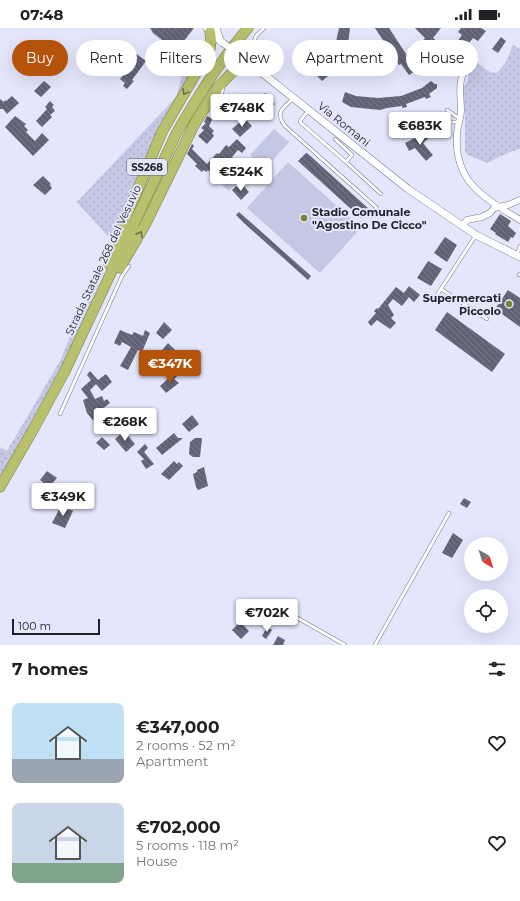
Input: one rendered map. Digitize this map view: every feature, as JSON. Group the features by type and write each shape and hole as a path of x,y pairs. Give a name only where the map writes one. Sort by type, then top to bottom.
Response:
{"highway":[{"name":"Strada Statale 268 del Vesuvio","path":"0,487 50,400 96,306 176,134 192,105 212,74 248,28"},
{"name":"SS268","path":"96,306 104,276 122,224 162,132 210,49 211,29"},
{"name":"SS268","path":"96,306 113,281 140,234 180,152 209,101 226,76"}],"street":[{"name":"Via Romani","path":"211,29 217,38 224,43"},
{"name":"Via Romani","path":"267,76 408,189 476,235 518,256"},
{"path":"462,76 460,121 457,134 458,153 463,170 474,188 486,199 520,220"},
{"path":"462,226 467,220 482,217 490,213 494,208 508,205 520,200"}],"lane":[{"path":"254,40 256,36 264,28"},
{"path":"217,118 224,85 235,76"},
{"path":"294,97 282,109 280,115 281,120 377,208"},
{"path":"309,110 300,121 301,123 381,194"},
{"path":"447,110 460,121"},
{"path":"448,122 460,121"},
{"path":"335,139 352,155 346,162"},
{"path":"437,295 476,235"},
{"path":"518,256 520,246"},
{"path":"60,414 122,276 129,266"},
{"path":"441,289 487,319"},
{"path":"375,645 450,513"},
{"path":"249,603 280,608 345,645"}],"shaded area":[{"path":"513,45 520,49 520,149 487,163 468,155 465,152 463,89 468,80 468,76 478,76 478,63 490,72 497,73 506,62"},
{"path":"181,76 191,76 113,242 77,202 177,96"},
{"path":"274,129 289,142 265,169 250,155"},
{"name":"Stadio Comunale \"Agostino De Cicco\"","path":"288,162 361,228 320,273 247,208"},
{"path":"232,173 240,180 229,191 222,185"},
{"path":"112,247 113,249 79,331 61,369 0,479 0,447 7,451 60,361 77,320"}],"building":[{"path":"150,28 194,28 185,40 162,40 153,33"},
{"path":"339,28 350,28 348,40 336,40"},
{"path":"375,28 389,28 397,40 383,40"},
{"path":"415,28 441,28 433,38 435,40 424,40 425,38"},
{"path":"461,28 481,28 486,31 478,41 473,38 471,40 458,40 462,35 458,32"},
{"path":"501,37 506,41 498,53 492,49"},
{"path":"398,42 406,54 406,71 401,64 399,65"},
{"path":"137,54 145,60 137,73"},
{"path":"122,76 135,76 132,80 134,81 127,89 123,86 125,83 120,79"},
{"path":"317,76 328,76 322,81"},
{"path":"44,81 51,87 41,97 34,91"},
{"path":"431,81 437,84 437,88 429,94 431,97 426,99 425,97 406,104 407,107 402,108 402,106 380,110 351,107 342,102 345,92 356,96 378,98 401,96 422,88"},
{"path":"265,93 275,104 267,113 254,103"},
{"path":"12,96 19,103 7,114 3,109 0,109 0,99 4,102"},
{"path":"50,101 54,105 52,107 55,111 50,115 52,117 42,127 36,121 47,109 45,107"},
{"path":"15,116 26,124 24,126 28,130 26,132 35,141 42,133 49,140 33,156 5,127"},
{"path":"207,116 211,118 214,116 209,126 214,131 212,133 214,136 207,144 198,136 204,130 201,128 206,123 204,122"},
{"path":"246,120 252,126 240,137 232,129 241,121 243,123"},
{"path":"424,131 430,137 423,143 433,155 426,161 415,148 409,151 405,143"},
{"path":"237,139 246,148 242,153 238,150 232,157 235,160 231,165 225,161 212,174 208,170 206,172 204,170 202,172 195,166 197,164 187,154 192,144 194,146 192,149 207,164 217,153 219,154 226,145 229,147"},
{"path":"306,153 369,209 361,218 298,161"},
{"path":"248,162 254,168 247,175 241,170"},
{"path":"43,176 51,184 50,185 52,188 45,195 33,185"},
{"path":"236,186 240,190 244,186 249,192 241,200 232,190"},
{"path":"239,212 311,276 308,280 245,224 236,215"},
{"path":"500,214 511,221 508,226 516,233 508,242 490,229"},
{"path":"445,237 457,245 447,262 434,253"},
{"path":"428,261 442,269 431,286 417,278"},
{"path":"409,286 420,295 414,302 409,297 402,306 393,299 388,305 394,315 391,318 396,323 390,329 377,320 371,326 368,322 376,313 374,311 377,308 378,309 396,287 404,293"},
{"name":"Supermercati Piccolo","path":"508,290 520,298 520,327 495,309"},
{"path":"447,312 505,354 492,372 435,330"},
{"path":"164,322 172,330 163,339 156,333"},
{"path":"120,330 132,335 134,332 143,336 145,330 150,333 142,352 138,350 128,370 120,366 131,347 122,342 120,346 114,343"},
{"path":"168,343 178,353 167,362 159,354"},
{"path":"90,371 98,380 106,374 112,382 102,391 96,384 90,390 95,399 102,396 104,401 107,399 110,403 101,410 106,417 96,424 87,413 83,400 88,398 81,389 91,380 87,375"},
{"path":"174,373 177,376 174,379 179,383 166,393 160,386"},
{"path":"192,415 199,424 189,432 182,424"},
{"path":"124,431 135,444 126,452 115,439"},
{"path":"174,433 178,438 183,438 162,455 156,448"},
{"path":"102,437 110,445 104,450 96,443"},
{"path":"195,438 202,438 200,457 193,457 189,454 190,442"},
{"path":"145,444 148,448 144,452 154,464 146,469 141,461 144,459 137,452"},
{"path":"174,461 177,464 179,462 183,466 169,480 161,474"},
{"path":"204,467 208,486 198,490 193,474 197,472 197,470"},
{"path":"47,471 57,478 49,487 40,480"},
{"path":"464,498 471,502 467,508 460,504"},
{"path":"61,506 73,511 65,528 52,523"},
{"path":"453,533 463,540 452,558 442,553"},
{"path":"240,622 249,631 241,639 232,630"},
{"path":"267,627 272,630 266,639 262,636"},
{"path":"278,636 285,640 283,645 273,645"}],"place":[{"name":"Stadio Comunale \"Agostino De Cicco\"","path":"304,218"},
{"name":"Supermercati Piccolo","path":"509,304"}]}
